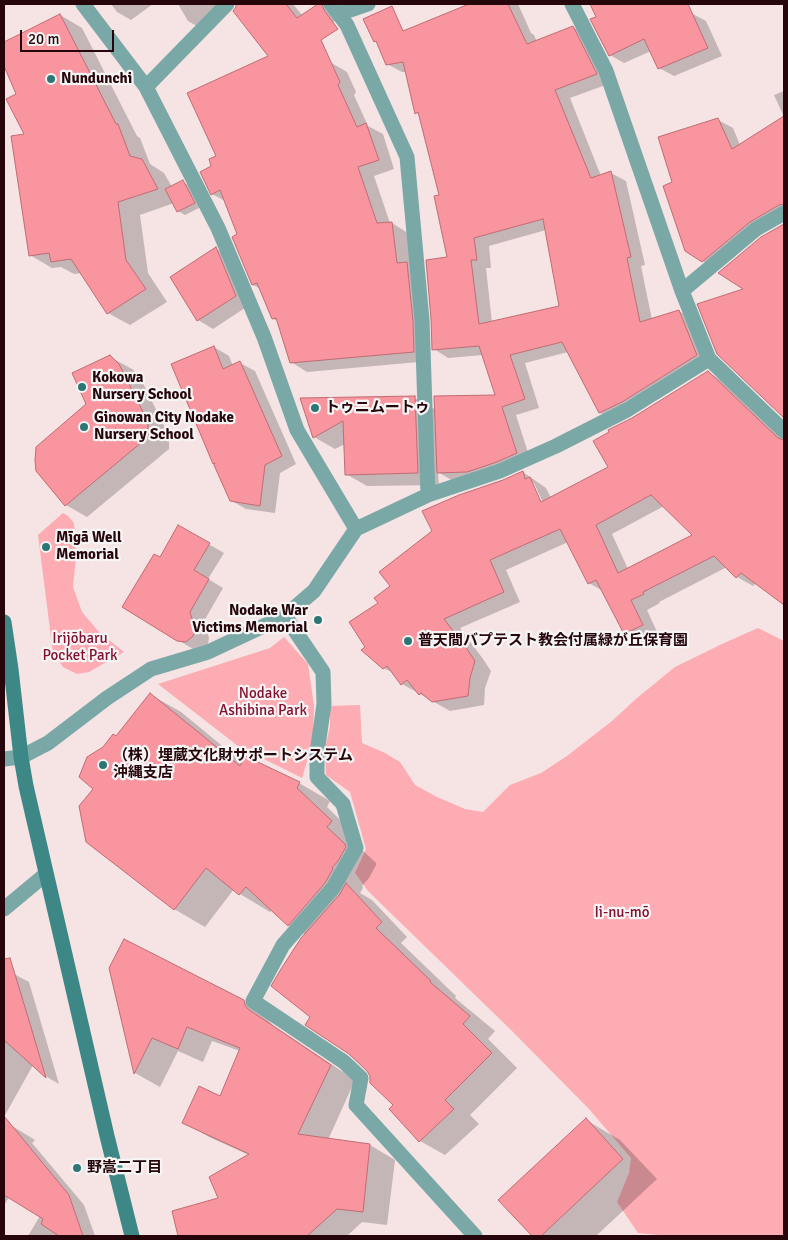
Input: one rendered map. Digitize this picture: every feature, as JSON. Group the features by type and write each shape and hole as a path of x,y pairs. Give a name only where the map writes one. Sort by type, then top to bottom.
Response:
{"street":[{"path":"82,4 146,87 218,228 264,337 297,430 356,529"},
{"path":"146,87 226,4"},
{"path":"368,4 335,9 347,25 407,157 422,320 428,495"},
{"path":"572,4 606,71 682,291 709,359 784,431"},
{"path":"682,291 756,229 784,213"},
{"path":"4,759 21,757 48,743 107,698 151,669 208,652 285,616 314,591 356,529 428,495 500,471 556,446 627,410 709,359"},
{"path":"285,616 323,672 324,704 317,752 317,777 343,804 356,848 333,888 283,945 253,1001 344,1062 361,1078 356,1105 475,1236"},
{"path":"4,622 26,786 106,1136 132,1236"},
{"path":"4,909 46,874"}],"green space":[{"name":"Irijōbaru Pocket Park","path":"63,513 74,523 76,557 73,587 82,612 99,632 124,652 89,672 77,674 63,667 53,653 38,535"},
{"name":"Ii-nu-mō","path":"758,628 784,641 784,1236 661,1236 638,1233 617,1202 629,1173 631,1158 589,1109 368,891 355,873 366,849 350,792 326,775 325,749 330,726 330,706 360,705 362,743 400,762 415,785 465,809 483,812 510,785 541,773 567,756 612,721 675,667"},
{"name":"Nodake Ashibina Park","path":"284,637 308,664 314,706 313,741 302,778 238,746 158,684 270,648"}],"building":[{"path":"236,4 286,4 297,18 318,4 322,4 324,10 338,29 321,40 357,127 366,123 379,160 358,167 377,223 392,222 397,263 407,262 414,352 290,363 276,318 272,319 257,283 252,285 232,237 237,234 220,190 211,195 200,172 211,166 209,159 216,156 187,93 268,56 233,11"},
{"path":"469,4 508,4 527,44 573,26 597,74 555,90 591,178 611,171 631,257 627,258 640,322 679,310 697,355 622,402 599,413 562,342 510,355 525,399 502,407 517,453 467,472 437,473 434,396 495,395 479,346 432,350 426,260 447,257 434,196 439,195 418,112 415,114 403,62 386,65 376,41 374,42 363,19 392,6 403,31","holes":["543,219 559,306 479,324 471,260 477,260 474,238"]},
{"path":"590,4 688,4 708,48 658,69 644,39 609,56 590,19 596,17"},
{"path":"60,14 116,124 118,124 130,156 142,159 158,189 118,202 126,260 146,289 107,314 71,259 51,262 49,253 29,256 11,136 24,134 6,99 16,94 4,66 4,42"},
{"path":"784,116 784,204 750,222 702,262 685,251 663,186 672,182 658,137 718,118 732,149"},
{"path":"183,180 195,203 177,212 165,189"},
{"path":"784,224 784,418 717,354 697,304 743,289 718,273 761,237"},
{"path":"216,247 236,296 197,321 170,277"},
{"path":"214,346 223,369 240,361 282,456 265,465 260,506 230,501 171,364"},
{"path":"110,355 119,364 148,422 148,437 65,506 36,471 36,447 86,404 72,373"},
{"path":"708,371 778,438 784,440 784,605 741,573 736,578 714,556 631,600 643,625 624,634 596,580 588,584 560,529 490,560 504,592 444,619 475,661 470,678 468,696 432,702 421,693 419,695 407,680 401,685 387,666 383,669 361,650 365,647 349,622 378,603 374,598 390,586 379,572 432,531 422,511 523,471 525,479 530,477 541,502 608,467 593,441 609,432 608,430 632,418","holes":["651,495 692,535 618,573 596,525"]},
{"path":"415,396 418,473 345,475 343,421 313,438 300,398"},
{"path":"178,525 210,543 194,570 209,579 190,612 195,629 193,636 186,642 177,641 122,607 154,554 160,557"},
{"path":"150,693 240,766 245,756 300,782 297,788 332,821 327,827 346,847 332,868 325,883 288,926 246,887 239,895 206,868 174,910 86,842 79,806 93,789 79,777 87,757 103,747 113,734 116,736"},
{"path":"346,883 382,922 376,928 430,982 470,1016 463,1024 492,1053 445,1100 454,1109 419,1142 389,1109 393,1105 370,1083 370,1076 367,1071 349,1054 305,1025 310,1017 271,986 301,938 340,894"},
{"path":"124,939 244,1000 248,1009 331,1065 298,1134 370,1144 363,1212 337,1209 307,1236 178,1236 172,1211 218,1198 209,1177 249,1154 182,1123 199,1086 220,1096 240,1048 187,1027 178,1049 152,1038 134,1074 109,968"},
{"path":"10,958 46,1078 4,1040 4,959"},
{"path":"4,1116 69,1195 83,1236 59,1236 41,1224 43,1219 4,1195"},
{"path":"586,1118 623,1159 541,1236 532,1236 498,1200"}],"place":[{"name":"Nundunchi","path":"51,79"},
{"name":"Kokowa Nursery School","path":"82,387"},
{"name":"トゥニムートゥ","path":"315,408"},
{"name":"Ginowan City Nodake Nursery School","path":"84,427"},
{"name":"Mīgā Well Memorial","path":"46,547"},
{"name":"Nodake War Victims Memorial","path":"318,620"},
{"name":"普天間バプテスト教会付属緑が丘保育園","path":"408,641"},
{"name":"（株）埋蔵文化財サポートシステム 沖縄支店","path":"103,765"},
{"name":"野嵩二丁目","path":"77,1168"}]}
